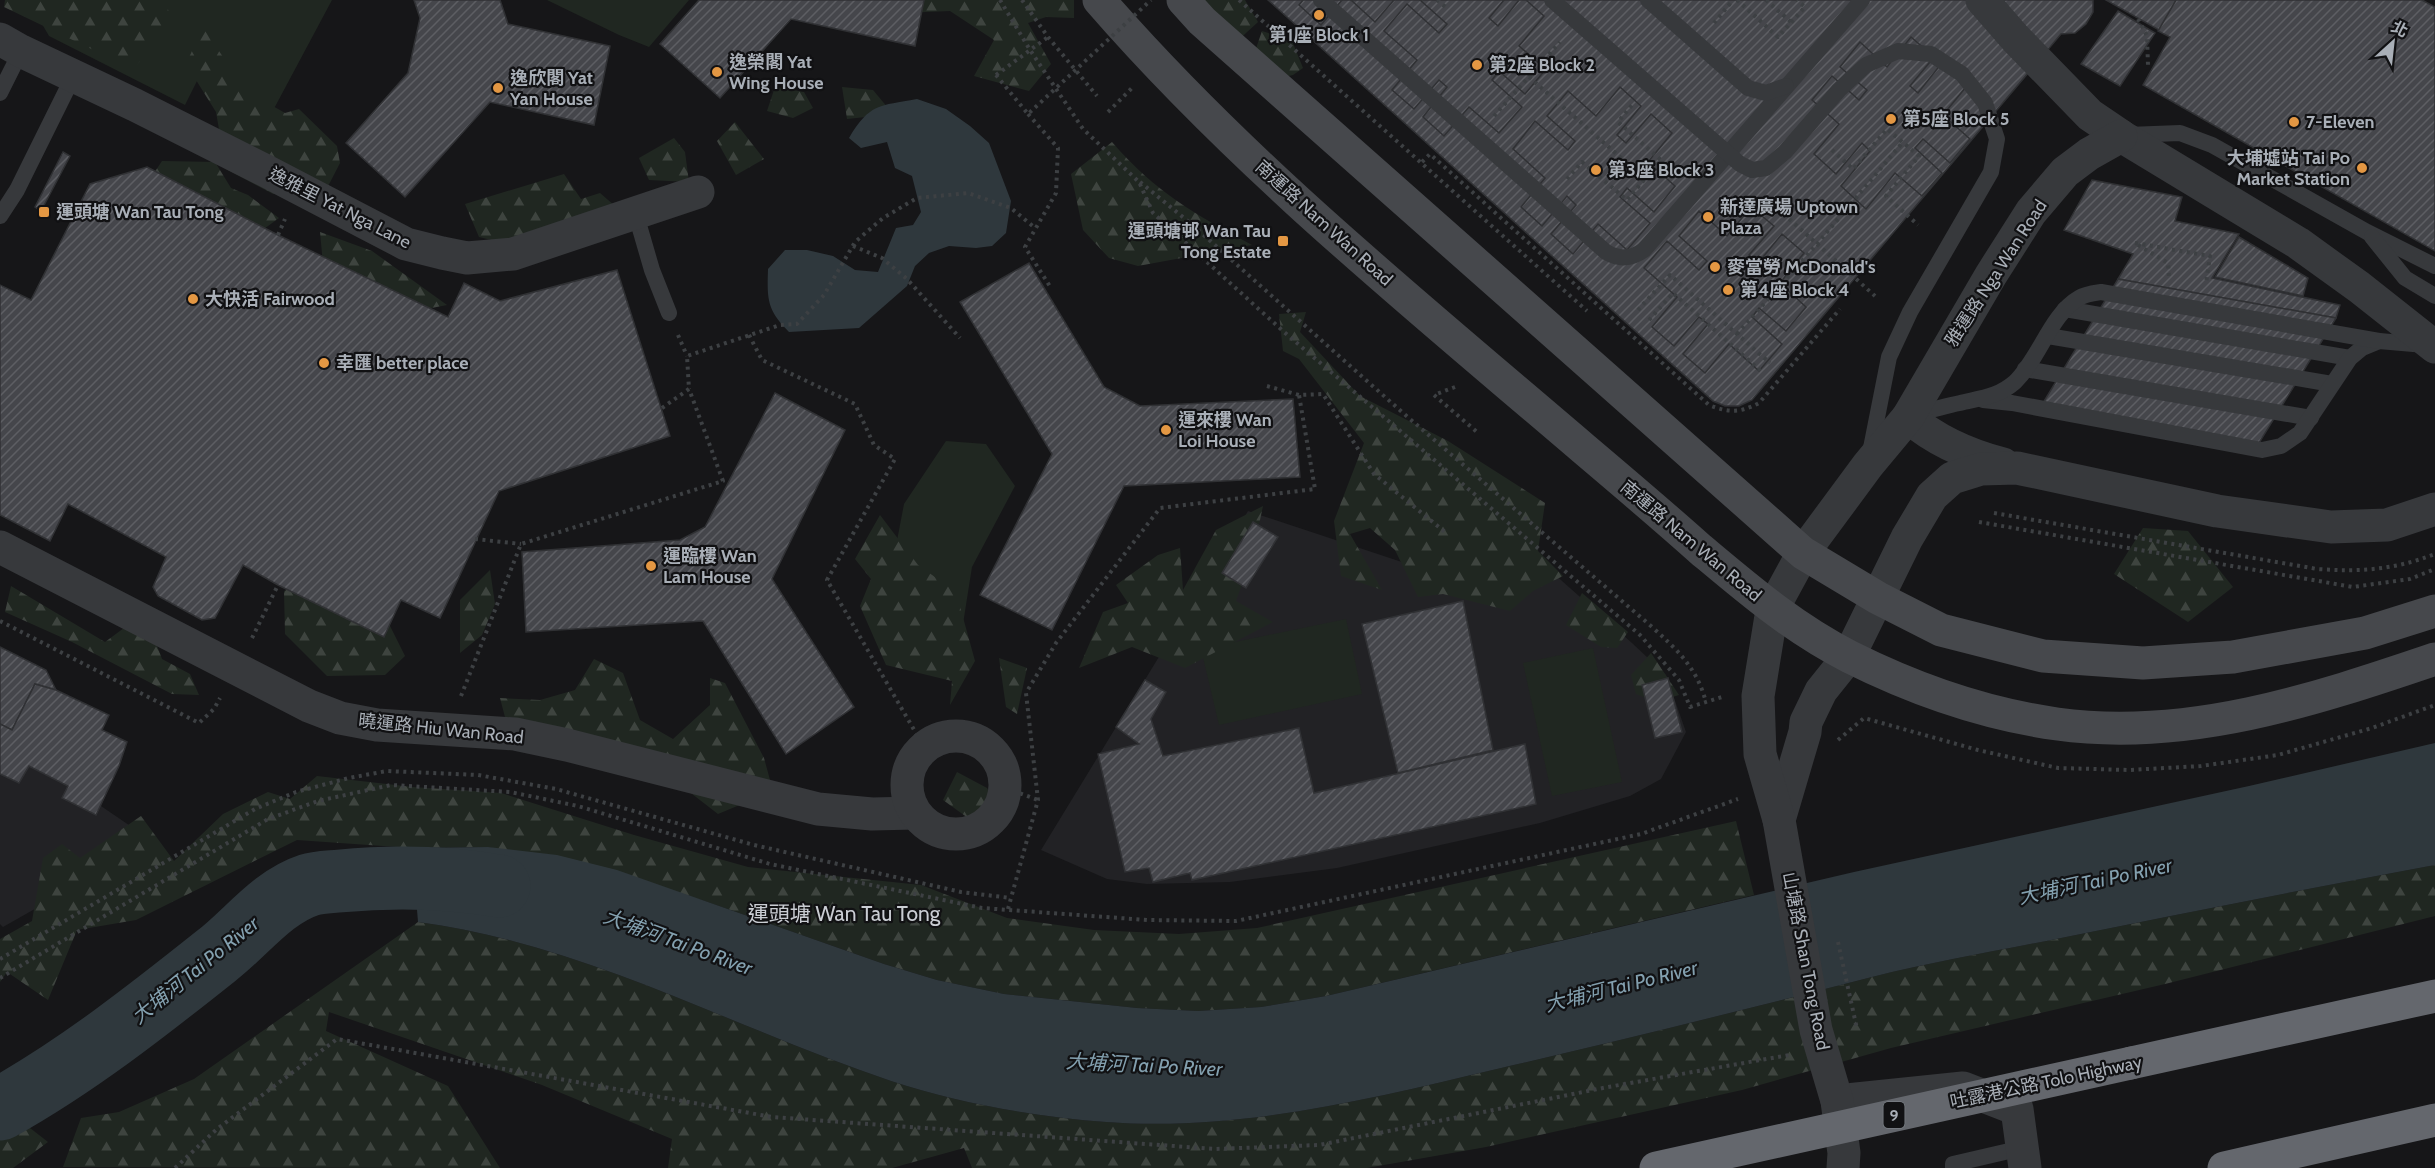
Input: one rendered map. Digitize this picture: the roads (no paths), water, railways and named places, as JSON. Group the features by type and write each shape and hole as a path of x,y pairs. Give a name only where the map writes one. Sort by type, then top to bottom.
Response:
{"highway":[{"name":"吐露港公路 Tolo Highway","path":"1656,1168 2435,996"},
{"path":"2224,1168 2435,1120"}],"main road":[{"name":"南運路 Nam Wan Road","path":"1099,0 1161,69 1290,194 1467,350 1772,610 1849,656 1908,682 2006,715 2059,724 2104,728 2154,727 2247,715 2306,701 2435,659"},
{"path":"1183,0 1210,28 1803,553 1878,598 1941,630 2043,656 2143,663 2233,657 2365,633 2435,611"}],"street":[{"path":"1982,1 2090,115 2298,243 2359,286 2434,347"},
{"name":"逸雅里 Yat Nga Lane","path":"11,45 145,110 406,244 442,253 467,258 513,254 636,215 698,192"},
{"name":"雅運路 Nga Wan Road","path":"1772,610 1803,553 1868,465 1908,417 1991,275 2031,212 2065,172 2089,153 2121,136"},
{"path":"1908,417 1927,434 1988,460 2217,511 2331,527 2387,525 2428,507"},
{"path":"1849,656 1907,538 1932,496 1952,478 1980,469 2017,468"},
{"name":"曉運路 Hiu Wan Road","path":"0,547 309,706 349,720 377,725 514,734 567,745 818,809 872,814 915,813"},
{"name":"山塘路 Shan Tong Road","path":"1772,610 1758,696 1760,754 1779,820 1816,1029 1837,1101 1844,1168"},
{"name":"山塘路 Shan Tong Road","path":"1779,820 1806,722 1821,691 1849,656"},
{"path":"955,735 971,738 986,746 998,757 1004,772 1006,789 1002,805 994,818 981,829 966,834 936,831 915,813 907,796 907,778 913,761 924,747 938,739 955,735"},
{"path":"1837,1101 1964,1088 2017,1109 2023,1158"}],"lane":[{"path":"1322,0 1606,252 1615,257 1635,256 1644,250 1862,0"},
{"path":"1552,0 1728,154 1752,170 1766,168 1785,152 1839,90 1866,65 1898,51 1931,54 1962,74 1985,103 1996,139 1991,172 1910,312 1889,357 1868,465"},
{"path":"1648,0 1748,88 1766,93 1786,86"},
{"path":"0,93 11,45"},
{"path":"0,216 17,190 73,77"},
{"path":"2121,136 2153,133 2180,134 2212,146 2367,232 2435,266"},
{"path":"636,215 652,270 669,313"},
{"path":"2367,232 2405,278 2435,296"},
{"path":"1982,400 2003,391 2015,381 2065,309 2080,297 2101,292 2379,340 2434,347"},
{"path":"2065,309 2350,358"},
{"path":"2048,336 2332,384"},
{"path":"1908,417 1962,402 1982,400 2012,403 2262,450 2282,446 2300,433 2350,358 2362,348 2379,340"},
{"path":"2025,369 2311,418"},
{"path":"1953,1168 1953,1164 2023,1158"}],"water":[{"path":"917,99 946,109 989,143 1011,201 1006,233 992,246 976,248 949,246 929,253 915,266 907,286 859,328 789,332 772,311 768,297 768,269 785,250 807,250 833,256 855,270 878,272 896,228 913,225 921,212 912,176 895,168 887,142 861,148 849,138 870,112 884,105"},
{"path":"2435,743 2435,865 1920,966 1591,1047 1352,1102 1254,1118 1205,1122 1155,1124 1079,1120 1025,1113 943,1096 832,1060 599,968 480,933 418,922 412,848 488,847 557,855 617,870 884,964 937,980 1004,994 1137,1008 1198,1011 1261,1007 1326,996 1854,872"}],"waterway":[{"name":"大埔河 Tai Po River","path":"0,1109 57,1075 111,1037 216,956 271,907 309,885 380,878 420,878 499,886"}],"place":[{"name":"第1座 Block 1","path":"1319,15"},
{"name":"第2座 Block 2","path":"1477,65"},
{"name":"逸榮閣 Yat Wing House","path":"717,72"},
{"name":"逸欣閣 Yat Yan House","path":"498,88"},
{"name":"第5座 Block 5","path":"1891,119"},
{"name":"7-Eleven","path":"2294,122"},
{"name":"大埔墟站 Tai Po Market Station","path":"2362,168"},
{"name":"第3座 Block 3","path":"1596,170"},
{"name":"運頭塘 Wan Tau Tong","path":"44,212"},
{"name":"新達廣場 Uptown Plaza","path":"1708,217"},
{"name":"運頭塘邨 Wan Tau Tong Estate","path":"1283,241"},
{"name":"麥當勞 McDonald's","path":"1715,267"},
{"name":"第4座 Block 4","path":"1728,290"},
{"name":"大快活 Fairwood","path":"193,299"},
{"name":"幸匯 better place","path":"324,363"},
{"name":"運來樓 Wan Loi House","path":"1166,430"},
{"name":"運臨樓 Wan Lam House","path":"651,566"}],"district":[{"name":"運頭塘 Wan Tau Tong","path":"844,913"}]}
